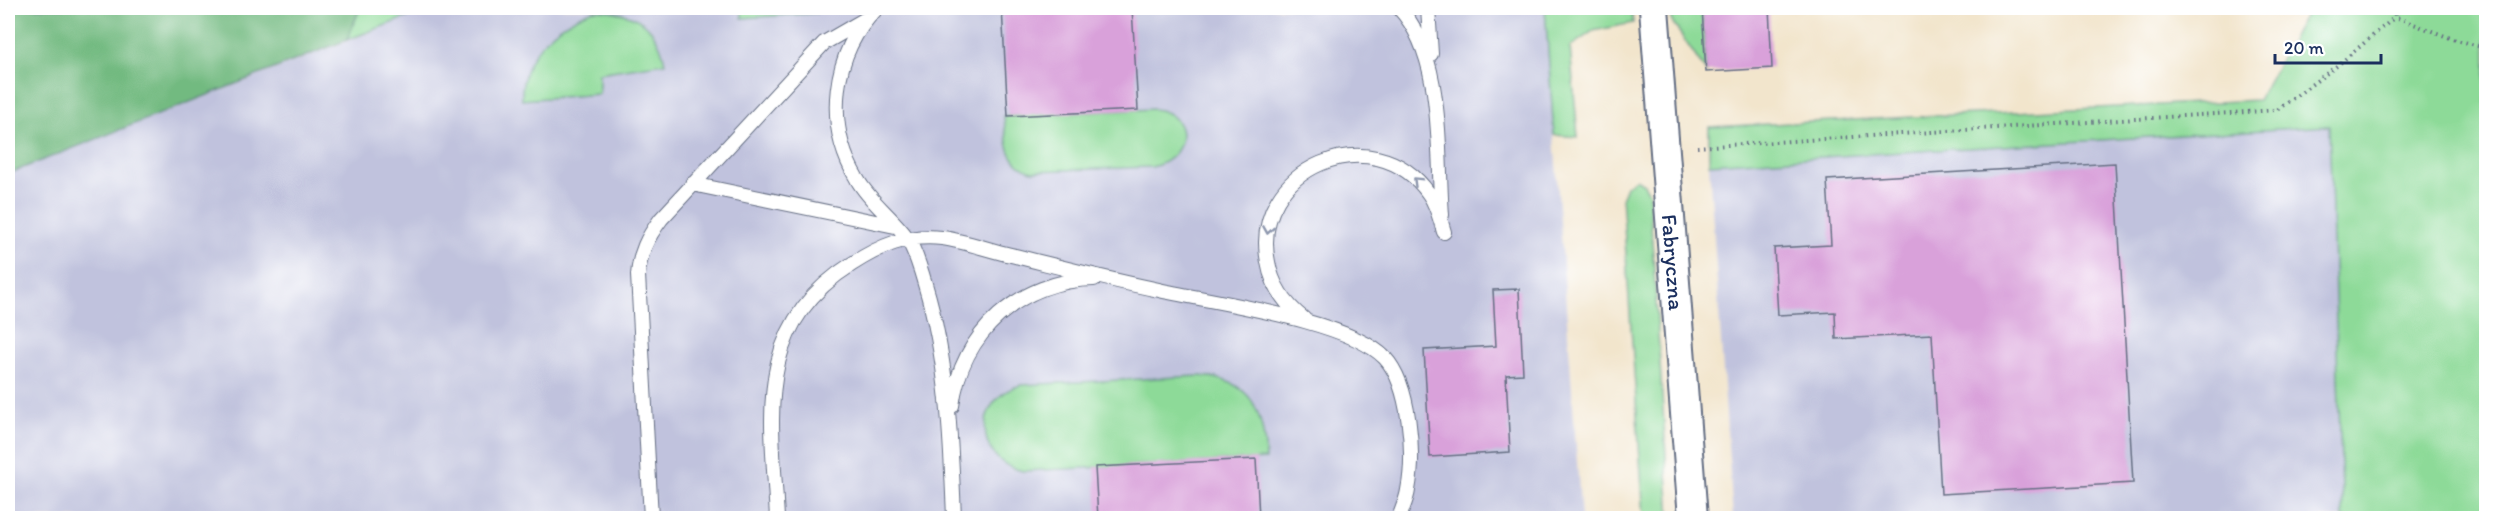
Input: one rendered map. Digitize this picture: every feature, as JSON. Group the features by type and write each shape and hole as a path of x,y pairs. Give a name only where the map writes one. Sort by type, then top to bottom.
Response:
{"street":[{"name":"Fabryczna","path":"1654,8 1693,519"}],"lane":[{"path":"651,519 638,276 640,253 660,219 824,44 864,20 877,8"},
{"path":"1399,8 1420,38 1433,80"},
{"path":"1308,322 1291,309 1278,292 1270,273 1266,252 1266,231 1272,210 1282,192 1297,176 1315,165 1335,158 1356,155 1377,158 1397,165 1414,177 1428,193 1438,212 1444,232 1428,8"},
{"path":"864,20 849,46 840,70 836,98 838,125 845,153 856,179 875,205 908,239 925,283 950,420 954,519"},
{"path":"693,184 895,226"},
{"path":"777,519 771,405 774,376 782,344 795,317 836,274 888,243 908,239 942,238 1120,282 1308,322 1364,343 1386,359 1396,376 1407,414 1410,462 1408,490 1399,519"},
{"path":"950,420 953,392 962,366 975,342 992,320 1013,303 1038,290 1064,282 1092,279 1120,282"}],"path":[{"path":"2394,8 2395,17"},
{"path":"1664,153 1700,146 2277,110 2338,65 2395,17"},
{"path":"2395,17 2452,39 2487,48"}],"shaded area":[{"path":"431,8 1545,8 1581,518 8,518 8,174"},
{"path":"2330,125 2343,518 1733,518 1709,164"}],"green space":[{"path":"8,8 360,8 347,40 8,174"},
{"path":"360,8 431,8 347,40"},
{"path":"742,8 817,8 817,13 742,18"},
{"path":"1545,8 1632,8 1633,23 1593,31 1570,47 1578,137 1554,135"},
{"path":"1670,8 1702,8 1706,72 1671,20"},
{"path":"2309,8 2486,8 2486,518 2343,518 2329,126 1709,164 1709,127 2258,100"},
{"path":"594,10 620,13 641,22 656,38 665,63 599,73 599,94 522,100 527,69 543,43 566,24"},
{"path":"1154,109 1167,113 1175,119 1181,127 1182,137 1180,146 1174,155 1165,162 1152,167 1033,171 1017,163 1009,150 1004,116"},
{"path":"1636,179 1644,184 1649,193 1670,518 1644,518 1622,196 1626,186"},
{"path":"1199,376 1232,383 1252,401 1262,426 1266,459 1023,471 1007,465 995,455 988,443 985,429 987,415 994,403 1005,392 1021,385"}],"building":[{"path":"1002,8 1132,8 1138,110 1008,116"},
{"path":"1702,8 1769,8 1772,68 1706,72"},
{"path":"2115,163 2133,483 1941,494 1932,334 1836,339 1835,312 1778,315 1774,248 1831,245 1827,180"},
{"path":"1519,289 1523,374 1506,375 1510,452 1430,457 1424,350 1496,346 1493,290"},
{"path":"1256,459 1259,518 1098,518 1095,467"}]}
